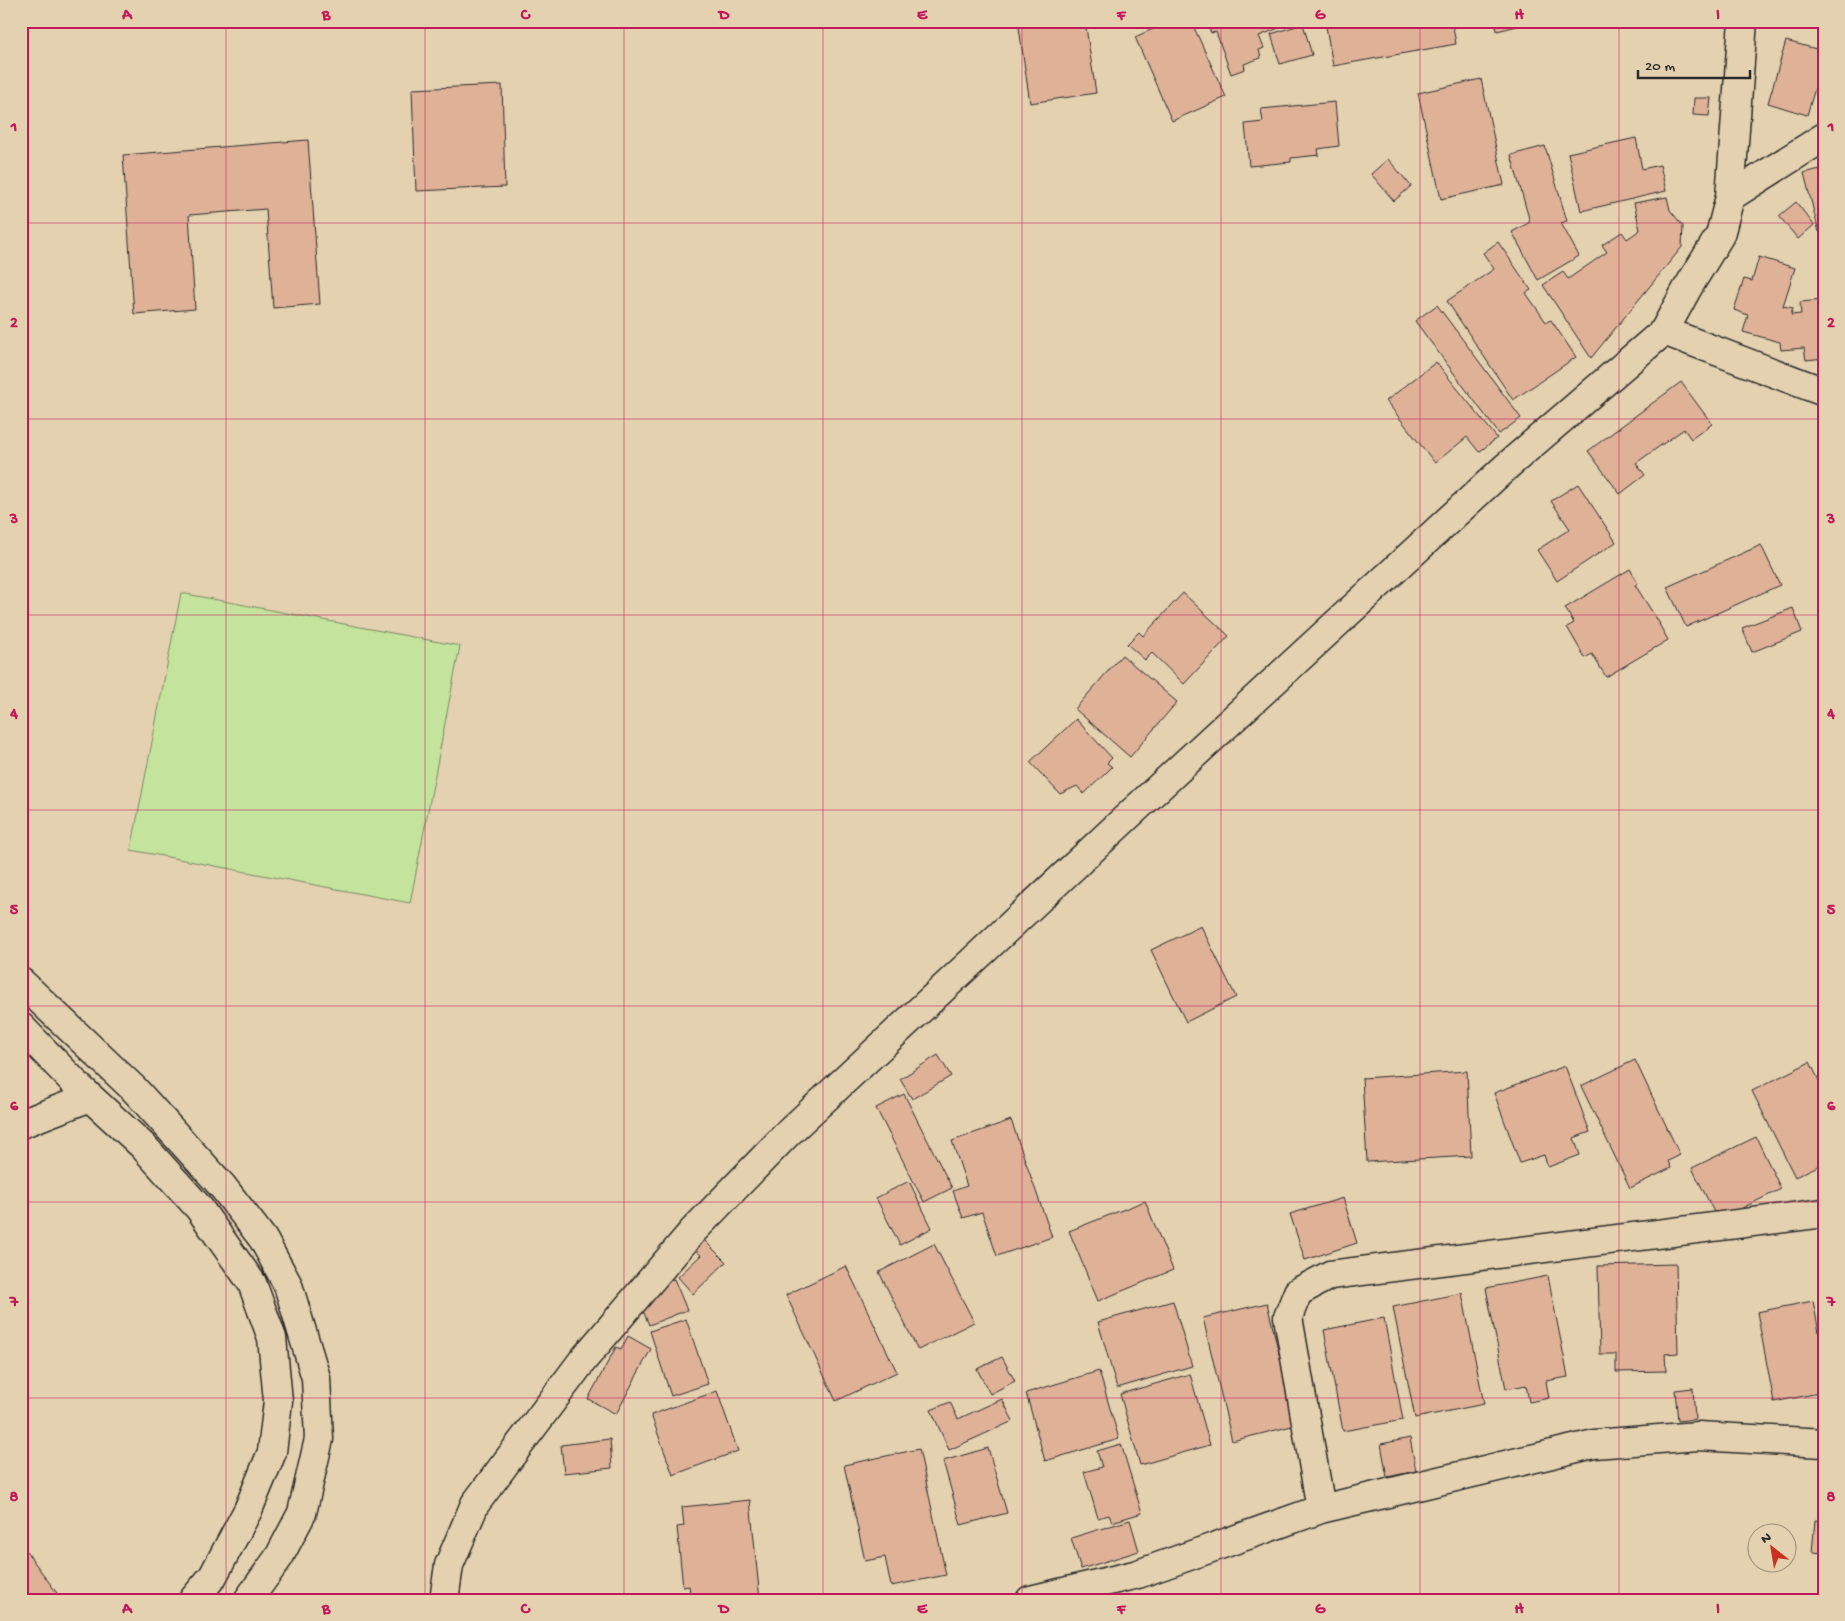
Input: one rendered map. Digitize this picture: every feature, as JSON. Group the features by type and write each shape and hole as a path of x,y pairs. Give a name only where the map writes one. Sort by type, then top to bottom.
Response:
{"street":[{"path":"444,1600 449,1565 475,1504 583,1360 692,1232 787,1134 1142,802 1507,466 1664,331 1720,235 1730,197 1743,21"},
{"path":"1730,197 1824,137"},
{"path":"1664,331 1824,392"},
{"path":"21,982 134,1089 222,1187 263,1239 288,1285 316,1378 319,1439 302,1513 279,1557 248,1600"},
{"path":"21,1028 90,1097 143,1146 199,1208 252,1283 272,1338 278,1402 272,1452 248,1510 213,1576 193,1600"},
{"path":"21,1124 90,1097"},
{"path":"1321,1508 1288,1317 1298,1292 1330,1275 1824,1213"},
{"path":"1030,1600 1138,1574 1321,1508 1594,1444 1698,1436 1824,1442"}],"green space":[{"path":"181,593 460,646 410,903 131,850"}],"building":[{"path":"1018,21 1085,21 1096,93 1030,103"},
{"path":"1171,21 1191,21 1226,97 1172,121 1135,37"},
{"path":"1206,21 1277,21 1279,28 1259,36 1264,48 1259,50 1261,58 1244,64 1245,69 1231,74 1216,32 1211,33"},
{"path":"1325,21 1452,21 1456,44 1333,66"},
{"path":"1495,21 1538,21 1497,31"},
{"path":"1788,21 1824,21 1824,30 1788,26"},
{"path":"1303,24 1312,55 1280,64 1271,34"},
{"path":"1786,41 1824,51 1824,58 1807,115 1768,103"},
{"path":"1481,79 1504,185 1441,199 1418,93"},
{"path":"502,85 505,187 416,191 412,89"},
{"path":"1694,98 1711,98 1709,116 1693,115"},
{"path":"1335,102 1339,146 1318,149 1319,155 1291,158 1291,162 1249,166 1245,124 1263,122 1261,109"},
{"path":"1636,138 1642,169 1660,165 1666,191 1581,211 1568,153"},
{"path":"308,140 320,304 273,308 266,209 189,215 195,309 134,314 123,155"},
{"path":"1545,146 1567,221 1561,223 1579,256 1538,280 1512,232 1530,222 1511,155"},
{"path":"1388,159 1411,186 1394,201 1371,174"},
{"path":"1824,168 1824,231 1819,232 1804,173"},
{"path":"1667,197 1670,210 1683,226 1682,247 1591,358 1543,285 1563,272 1568,279 1607,252 1602,245 1622,232 1627,239 1640,230 1634,203"},
{"path":"1796,202 1814,225 1798,239 1779,216"},
{"path":"1498,242 1531,290 1526,293 1546,322 1551,320 1576,357 1513,400 1447,301 1494,269 1483,253"},
{"path":"1759,257 1795,268 1783,306 1793,308 1791,315 1801,314 1800,302 1824,300 1824,358 1806,360 1804,348 1781,350 1780,342 1743,332 1748,315 1734,310 1744,279 1752,281"},
{"path":"1437,305 1521,418 1499,434 1415,321"},
{"path":"1436,362 1497,438 1479,452 1467,437 1435,463 1386,401"},
{"path":"1681,382 1712,424 1691,439 1684,429 1636,463 1645,475 1620,494 1588,451"},
{"path":"1578,484 1616,542 1557,581 1537,550 1570,529 1551,501"},
{"path":"1761,545 1780,585 1686,627 1667,587"},
{"path":"1630,569 1638,583 1635,585 1668,640 1606,677 1592,654 1585,658 1567,627 1574,623 1565,608"},
{"path":"1183,593 1229,636 1184,684 1152,653 1145,660 1127,644 1139,632 1143,636"},
{"path":"1793,608 1802,632 1752,652 1742,628"},
{"path":"1122,655 1177,702 1130,757 1075,709"},
{"path":"1076,719 1112,758 1107,763 1112,767 1084,794 1077,786 1060,794 1030,762"},
{"path":"1201,926 1236,997 1186,1022 1151,950"},
{"path":"938,1055 951,1076 912,1099 900,1079"},
{"path":"1635,1060 1680,1155 1668,1161 1671,1168 1630,1188 1581,1086"},
{"path":"1810,1062 1824,1091 1824,1163 1795,1177 1752,1091"},
{"path":"1565,1066 1590,1132 1574,1138 1580,1155 1548,1167 1544,1155 1520,1163 1494,1093"},
{"path":"1467,1071 1471,1156 1367,1162 1362,1078"},
{"path":"904,1094 952,1188 924,1202 876,1108"},
{"path":"1011,1120 1052,1237 997,1256 982,1212 963,1218 953,1191 967,1186 952,1141"},
{"path":"1756,1137 1781,1189 1718,1220 1692,1168"},
{"path":"909,1181 932,1228 900,1245 876,1198"},
{"path":"1343,1198 1357,1243 1305,1260 1290,1214"},
{"path":"1145,1201 1173,1270 1098,1301 1069,1231"},
{"path":"703,1239 726,1262 693,1294 678,1277 701,1255 693,1248"},
{"path":"934,1244 974,1322 918,1350 879,1272"},
{"path":"1676,1264 1678,1353 1665,1354 1666,1371 1616,1372 1616,1354 1600,1354 1598,1266"},
{"path":"846,1266 897,1372 836,1401 786,1295"},
{"path":"1548,1276 1568,1377 1546,1381 1549,1398 1529,1402 1526,1385 1506,1389 1486,1288"},
{"path":"674,1279 687,1310 649,1325 641,1306 657,1286"},
{"path":"1462,1293 1484,1404 1415,1418 1393,1307"},
{"path":"1173,1301 1192,1366 1117,1388 1098,1322"},
{"path":"1813,1301 1824,1358 1824,1392 1774,1402 1757,1312"},
{"path":"1267,1303 1296,1425 1232,1441 1203,1318"},
{"path":"1384,1318 1403,1420 1343,1431 1324,1330"},
{"path":"686,1319 708,1384 671,1396 650,1331"},
{"path":"628,1336 651,1349 616,1414 588,1399 616,1347 621,1349"},
{"path":"1002,1357 1015,1381 990,1394 977,1369"},
{"path":"1099,1371 1119,1439 1045,1461 1026,1393"},
{"path":"1190,1374 1210,1445 1140,1465 1120,1394"},
{"path":"1693,1388 1695,1419 1678,1421 1675,1390"},
{"path":"717,1391 738,1451 673,1475 651,1415"},
{"path":"1002,1399 1013,1421 949,1450 931,1410 950,1402 958,1419"},
{"path":"1410,1438 1416,1471 1387,1477 1381,1444"},
{"path":"610,1439 612,1468 564,1473 561,1445"},
{"path":"1121,1444 1142,1513 1112,1522 1109,1515 1098,1518 1084,1472 1102,1467 1097,1451"},
{"path":"988,1448 1007,1513 961,1525 943,1461"},
{"path":"919,1449 946,1575 891,1586 885,1557 865,1561 844,1465"},
{"path":"750,1500 760,1600 691,1600 689,1586 683,1587 677,1527 684,1526 682,1507"},
{"path":"1130,1520 1139,1551 1081,1569 1071,1538"},
{"path":"1815,1520 1824,1521 1824,1553 1812,1552"},
{"path":"21,1544 62,1600 21,1600"}]}
